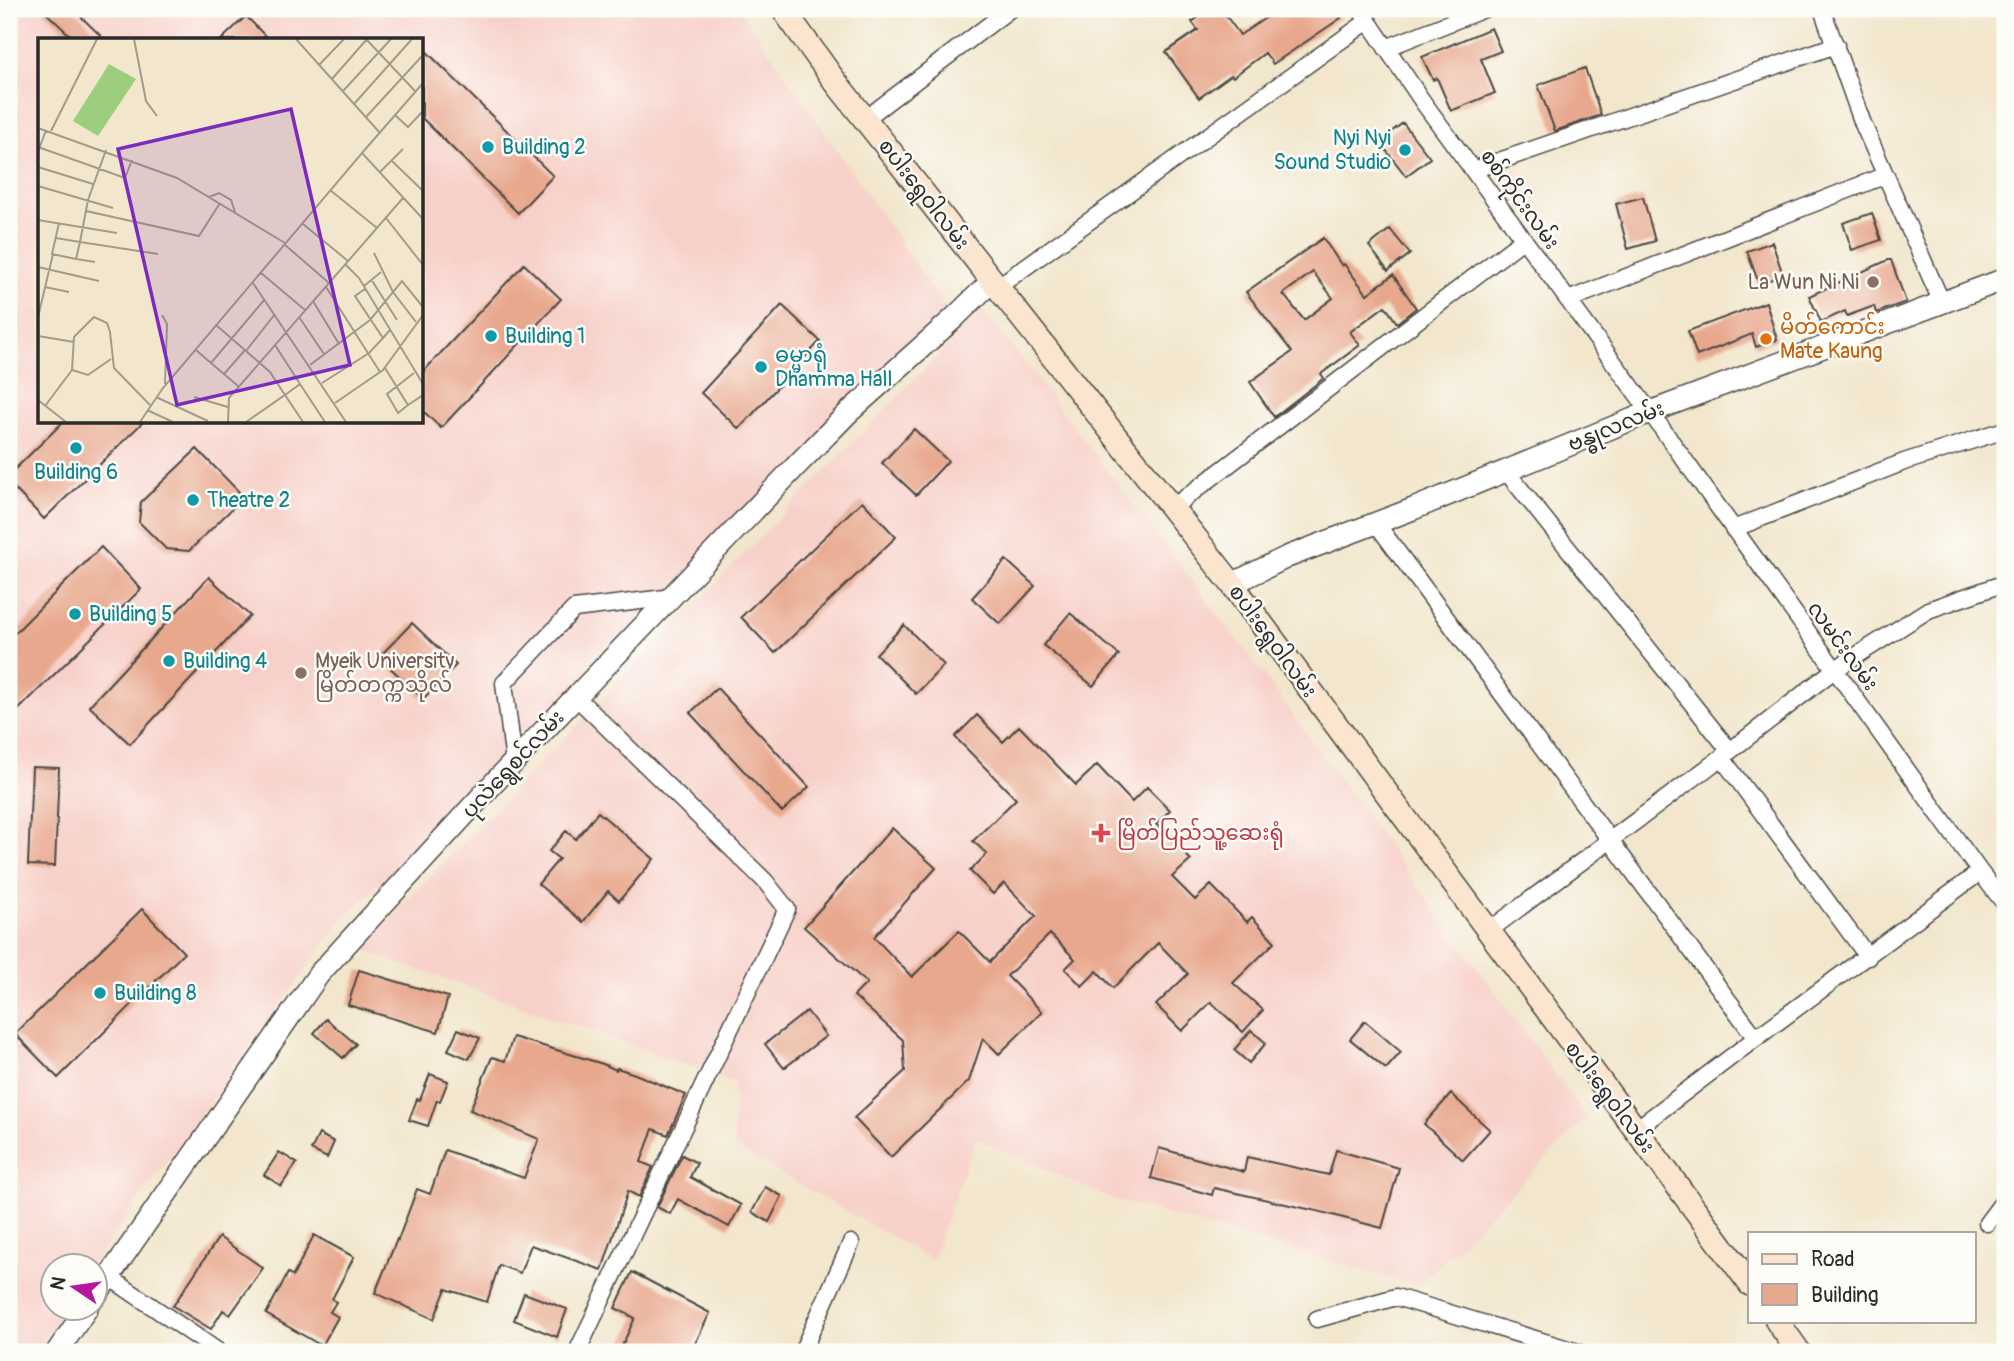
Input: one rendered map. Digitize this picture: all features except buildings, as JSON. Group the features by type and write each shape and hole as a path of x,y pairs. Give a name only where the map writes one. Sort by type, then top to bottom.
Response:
{"main road":[{"name":"စပါးရွေဝါလမ်း","path":"783,9 864,119 1232,584 1748,1281"},
{"path":"1778,1322 1799,1352"}],"street":[{"path":"864,119 1010,9"},
{"path":"1386,48 1484,9"},
{"path":"1822,9 1863,124 1942,303"},
{"path":"994,284 1364,15"},
{"name":"စစ်ကိုင်းလမ်း","path":"1364,15 1423,103 1650,412"},
{"path":"1473,170 1836,45"},
{"path":"1568,300 1886,176"},
{"path":"1172,508 1524,239"},
{"name":"ဗန္ဓုလလမ်း","path":"1232,584 1287,557 1650,412 2005,279"},
{"name":"ပုလဲရွေစင်လမ်း","path":"109,1277 319,974 514,762 796,466 848,413 994,284"},
{"name":"လမင်းလမ်း","path":"1650,412 2005,904"},
{"path":"1733,529 1904,462 2005,430"},
{"path":"1506,471 1726,755 1868,957"},
{"path":"1376,523 1756,1038"},
{"path":"1487,932 1726,755 1834,670 1928,610 2005,583"},
{"path":"514,762 504,683 574,609 673,597"},
{"path":"576,697 765,880 787,909 578,1352"},
{"path":"1635,1130 1980,872"},
{"path":"1987,1223 2005,1199"},
{"path":"802,1352 851,1243"},
{"path":"109,1277 219,1352"},
{"path":"1317,1319 1396,1297 1578,1352"},
{"path":"57,1352 77,1322"}],"shaded area":[{"name":"Myeik University မြိတ်တက္ကသိုလ်","path":"9,9 740,9 953,319 339,924 101,1252 38,1252 38,1322 56,1322 36,1352 9,1352"},
{"path":"983,309 1247,652 1587,1118 1418,1286 1106,1197 976,1138 932,1260 734,1147 734,1082 359,949"}],"place":[{"name":"Building 2","path":"488,147"},
{"name":"Nyi Nyi Sound Studio","path":"1405,150"},
{"name":"La Wun Ni Ni","path":"1873,282"},
{"name":"Building 1","path":"491,336"},
{"name":"မိတ်ကောင်း Mate Kaung","path":"1766,339"},
{"name":"ဓမ္မာရုံ Dhamma Hall","path":"761,367"},
{"name":"Building 6","path":"76,448"},
{"name":"Theatre 2","path":"193,500"},
{"name":"Building 5","path":"75,614"},
{"name":"Building 4","path":"169,661"},
{"name":"Myeik University မြိတ်တက္ကသိုလ်","path":"301,673"},
{"name":"မြိတ်ပြည်သူ့ဆေးရုံ","path":"1101,833"},
{"name":"Building 8","path":"100,993"}]}
